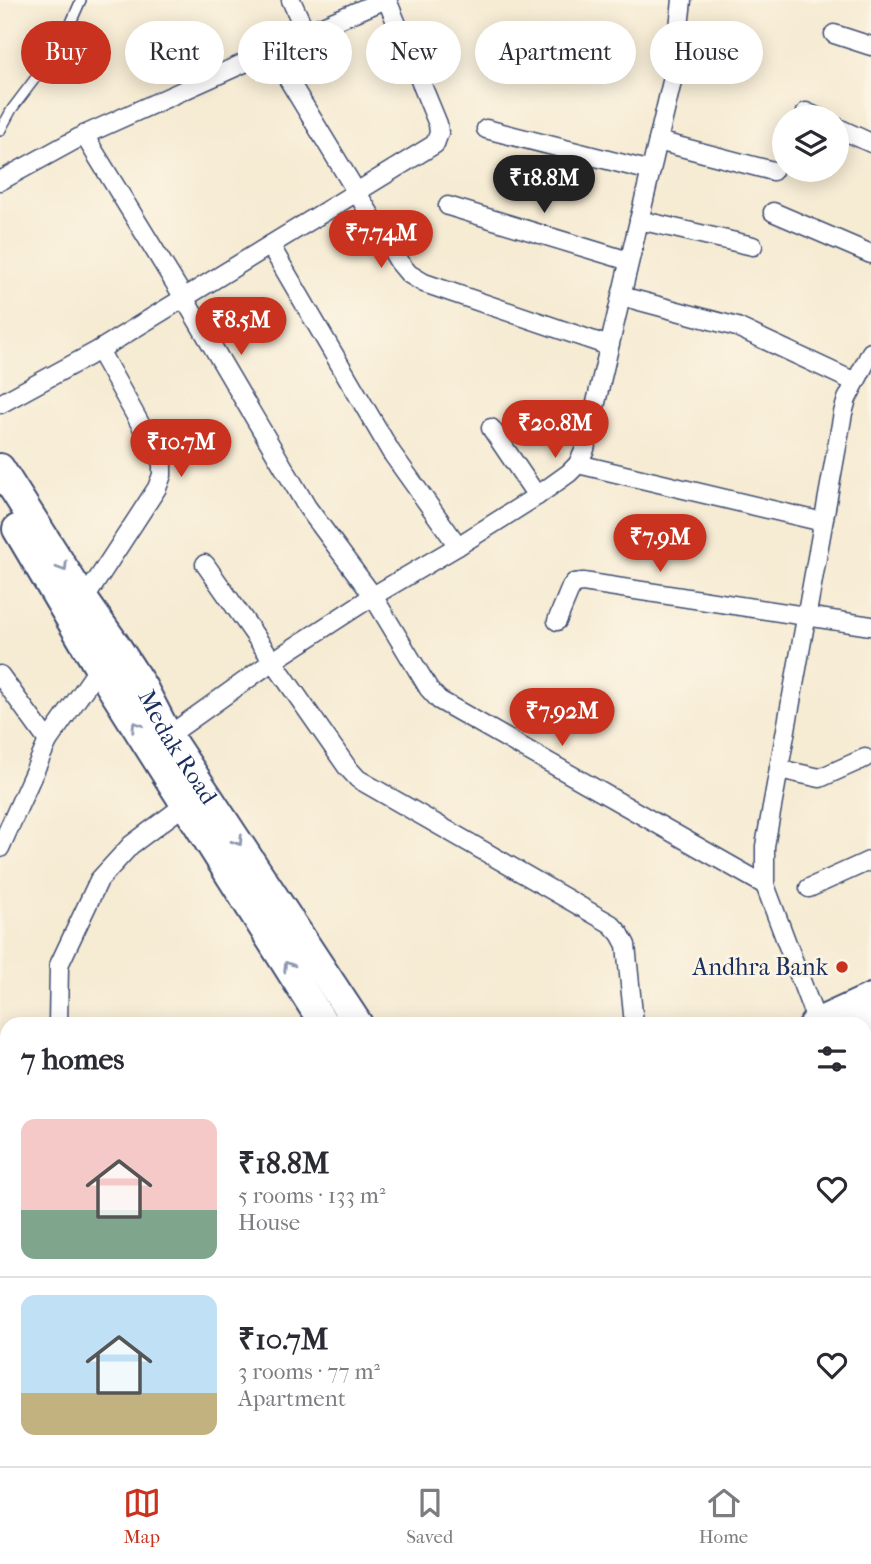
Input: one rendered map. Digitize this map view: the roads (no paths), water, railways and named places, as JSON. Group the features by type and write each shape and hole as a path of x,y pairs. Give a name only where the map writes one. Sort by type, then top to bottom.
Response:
{"main road":[{"name":"Medak Road","path":"0,468 84,600 91,630 142,686 169,736 353,1017"},
{"path":"0,503 91,630 99,668 320,1017"},
{"path":"829,1017 871,998"}],"street":[{"path":"291,0 301,21"},
{"path":"0,404 99,350 435,144 439,133 438,124 385,0 335,21"},
{"path":"169,736 273,661 373,596 537,496 578,464 585,449 674,73 682,0"},
{"path":"834,34 871,46"},
{"path":"0,181 84,135 238,66"},
{"path":"291,84 399,262 409,274 424,283 609,346"},
{"path":"486,129 651,172"},
{"path":"849,133 871,143"},
{"path":"84,135 307,507 373,596 429,689 439,699 765,885"},
{"path":"658,141 772,171"},
{"path":"449,206 629,261"},
{"path":"773,212 871,254"},
{"path":"639,219 753,246"},
{"path":"270,245 391,452 458,546"},
{"path":"621,296 737,327 855,382"},
{"path":"84,600 157,488 162,475 162,463 99,350"},
{"path":"814,1017 765,885 765,846 843,413 871,352"},
{"path":"491,428 537,496"},
{"path":"578,464 823,522"},
{"path":"205,564 358,779 611,924 620,933 626,945 633,1017"},
{"path":"557,621 570,587 574,583 583,582 871,626"},
{"path":"0,848 48,741 99,668"},
{"path":"0,675 48,741"},
{"path":"779,769 820,778 865,758"},
{"path":"58,1017 58,965 99,880 131,845 186,804"},
{"path":"809,888 871,860"}],"lane":[{"path":"0,131 12,109 62,43 81,0"}],"place":[{"name":"Andhra Bank","path":"842,967"}]}
